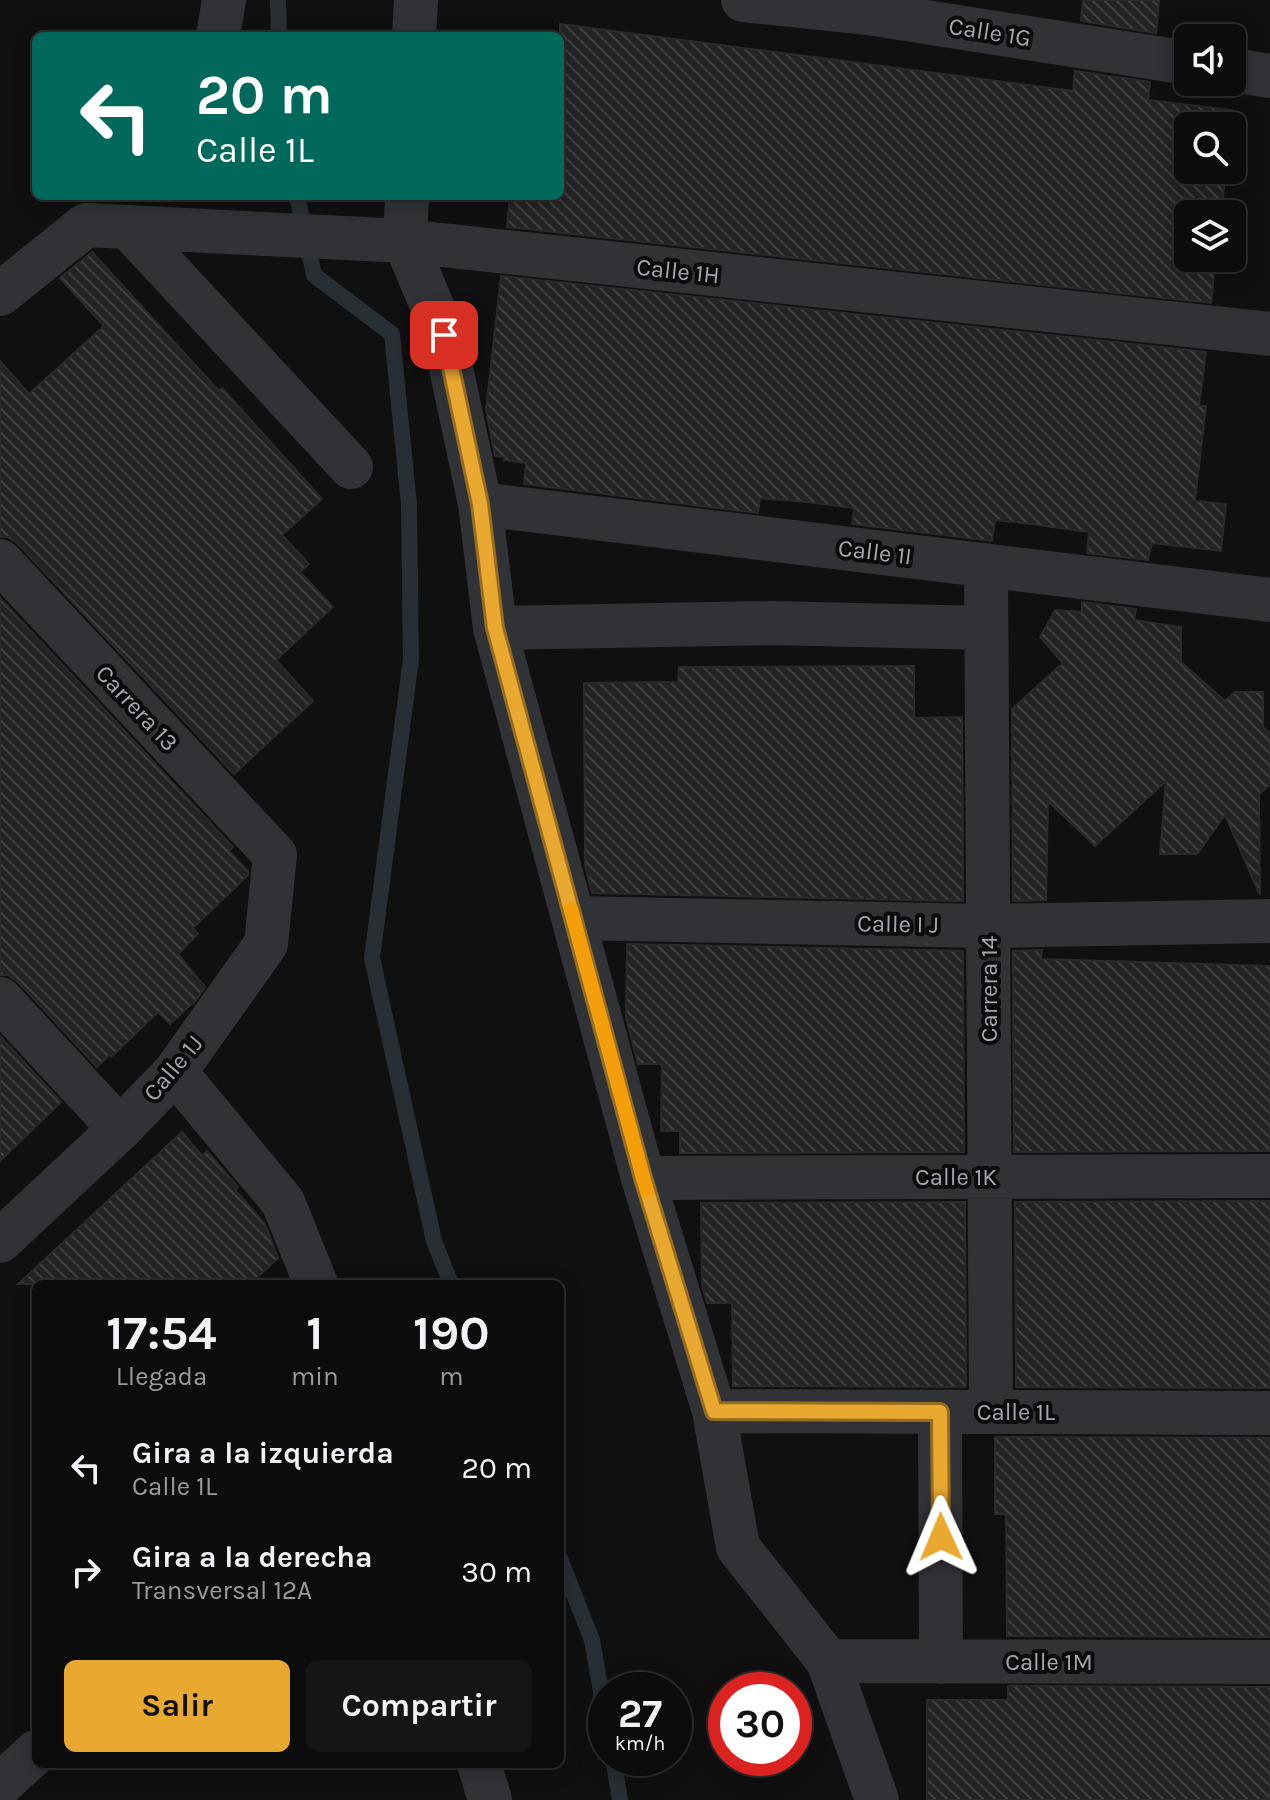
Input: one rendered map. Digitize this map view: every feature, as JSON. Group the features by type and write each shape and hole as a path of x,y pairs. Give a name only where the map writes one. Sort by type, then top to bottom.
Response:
{"street":[{"path":"219,32 224,0"},
{"path":"414,32 416,0"},
{"name":"Calle 1G","path":"743,0 874,6 1174,60"},
{"path":"1246,72 1270,76"},
{"path":"406,200 392,240 444,335 480,504 495,628 643,1178 714,1411 738,1547 828,1661 877,1800"},
{"name":"Calle 1H","path":"0,294 86,225 128,227 194,219 1270,334"},
{"path":"128,227 351,467"},
{"name":"Calle 1I","path":"480,504 1270,600"},
{"name":"Carrera 13","path":"0,561 275,855"},
{"name":"Carrera 14","path":"986,565 991,1412"},
{"path":"495,628 771,623 986,628"},
{"name":"Calle 1J","path":"0,1241 120,1129 175,1072 266,944 275,855"},
{"name":"Calle I J","path":"573,918 988,926 1270,921"},
{"path":"0,999 120,1129"},
{"path":"175,1072 283,1202 314,1280"},
{"name":"Calle 1K","path":"643,1178 1270,1176"},
{"name":"Calle 1L","path":"714,1411 1270,1413"},
{"path":"940,1412 941,1662"},
{"name":"Calle 1M","path":"828,1661 1270,1662"},
{"path":"0,1785 32,1756"},
{"path":"480,1768 490,1800"}],"building":[{"path":"1083,0 1159,0 1156,33 1081,21"},
{"path":"560,24 1073,91 1075,71 1150,82 1148,100 1232,110 1174,112 1174,184 1224,184 1223,200 1174,200 1174,272 1214,272 1211,303 507,227 510,200 564,200 564,32 560,32"},
{"path":"92,252 219,391 222,388 322,499 282,535 309,564 300,572 333,607 276,660 313,701 234,774 18,544 8,537 0,537 0,361 29,394 104,326 60,278"},
{"path":"501,276 1206,352 1199,406 1206,406 1195,501 1226,504 1221,551 1152,543 1148,560 1087,553 1089,532 1016,522 995,520 992,541 852,524 854,508 807,502 760,498 758,513 524,484 526,463 495,456 486,410"},
{"path":"0,598 233,847 229,851 248,871 248,875 193,928 198,934 178,954 205,987 195,1001 170,1024 158,1012 97,1067 18,982 8,975 0,975"},
{"path":"1082,602 1136,609 1134,620 1181,627 1181,662 1225,701 1235,692 1263,692 1263,727 1270,733 1270,785 1259,794 1260,895 1225,815 1197,854 1160,854 1166,781 1095,846 1048,801 1046,900 1013,901 1012,709 1063,663 1040,637 1055,610 1082,612"},
{"path":"914,666 914,718 962,717 963,901 592,893 585,865 584,683 678,682 679,667"},
{"path":"627,944 963,951 964,1152 680,1153 680,1131 661,1131 662,1064 638,1064 626,1018"},
{"path":"1042,950 1041,959 1270,966 1270,1151 1014,1152 1013,951"},
{"path":"0,1036 61,1102 0,1161"},
{"path":"182,1132 202,1156 207,1151 238,1187 235,1190 265,1224 278,1258 254,1280 32,1280 32,1284 18,1284"},
{"path":"1270,1201 1270,1388 1016,1387 1015,1202"},
{"path":"965,1202 966,1387 733,1386 732,1303 707,1303 702,1284 701,1203"},
{"path":"995,1437 1270,1438 1270,1637 1007,1636 1006,1514 995,1514"},
{"path":"1008,1686 1270,1687 1270,1800 927,1800 927,1700 1008,1700"}],"waterway":[{"path":"278,0 279,32"},
{"path":"298,200 314,275 392,334 409,505 411,659 372,958 434,1241 449,1280"},
{"path":"564,1569 592,1640 598,1672"},
{"path":"616,1776 620,1800"}],"slow traffic":[{"path":"571,909 647,1191"}],"route":[{"path":"444,335 480,504 495,628 643,1178 714,1411 940,1412 941,1537"}]}
